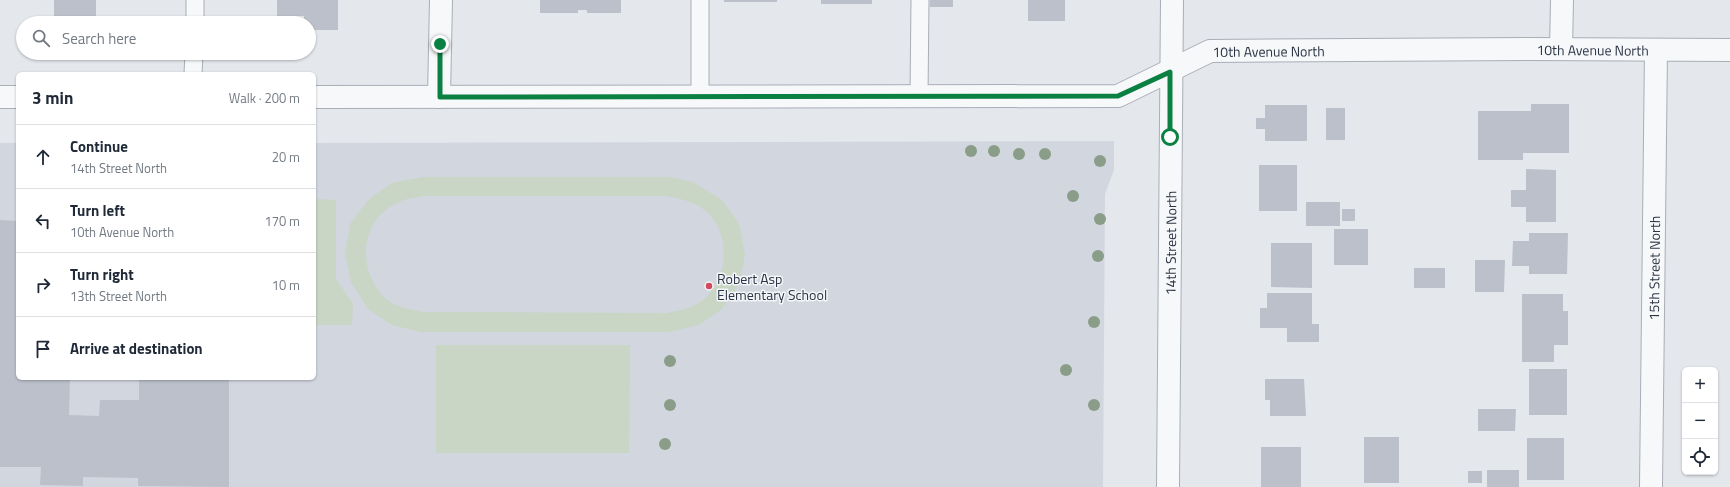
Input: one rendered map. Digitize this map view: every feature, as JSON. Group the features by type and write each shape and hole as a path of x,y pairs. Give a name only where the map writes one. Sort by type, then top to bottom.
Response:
{"street":[{"path":"440,0 440,97"},
{"name":"14th Street North","path":"1168,487 1170,72 1172,0"},
{"path":"1561,49 1562,0"},
{"name":"10th Avenue North","path":"316,97 1118,96 1170,72 1210,51 1561,49 1730,50"},
{"name":"15th Street North","path":"1651,487 1656,50"},
{"path":"0,97 16,97"}],"lane":[{"path":"195,0 195,16"},
{"path":"700,0 700,96"},
{"path":"919,96 920,0"},
{"path":"193,72 194,60"}],"shaded area":[{"name":"Robert Asp Elementary School","path":"1114,141 1114,170 1105,194 1103,487 0,487 0,143 16,143 16,380 316,380 316,143"}],"green space":[{"path":"422,177 669,177 693,182 722,200 739,224 745,255 739,284 722,309 699,325 669,332 421,332 392,325 368,309 351,282 345,254 350,224 369,199 392,183","holes":["423,196 667,196 694,204 709,214 717,225 722,238 724,251 723,265 713,290 703,300 682,310 667,313 423,312 401,307 386,299 374,283 368,270 366,243 370,231 377,219 386,210 399,202 408,199"]},
{"path":"316,199 336,200 336,279 353,304 352,325 316,325"},
{"path":"436,345 630,345 629,453 436,453"}],"building":[{"path":"54,0 96,0 96,16 54,16"},
{"path":"277,0 338,0 338,30 316,30 316,16 277,16"},
{"path":"540,0 621,0 621,13 587,13 587,10 578,10 578,13 540,13"},
{"path":"724,0 777,0 777,2 724,2"},
{"path":"821,0 872,0 872,4 821,4"},
{"path":"930,0 953,0 953,7 930,7"},
{"path":"1028,0 1065,0 1065,21 1028,21"},
{"path":"1531,104 1569,104 1569,153 1523,153 1523,160 1478,160 1478,111 1531,111"},
{"path":"1265,105 1307,105 1307,141 1265,141 1265,129 1256,129 1256,118 1265,118"},
{"path":"1326,108 1345,108 1345,140 1326,140"},
{"path":"1259,165 1297,165 1297,211 1259,211"},
{"path":"1526,169 1556,170 1556,222 1526,222 1526,207 1511,207 1511,190 1526,190"},
{"path":"1306,202 1340,202 1340,226 1306,226"},
{"path":"1342,209 1355,209 1355,221 1342,221"},
{"path":"0,220 16,221 16,380 70,380 69,415 99,416 100,400 139,400 139,380 229,380 229,487 138,486 138,478 83,477 83,486 40,485 41,467 0,467"},
{"path":"1334,229 1368,229 1368,265 1334,265"},
{"path":"1529,233 1568,233 1567,274 1529,274 1529,266 1512,266 1513,241 1529,241"},
{"path":"1271,243 1312,243 1312,288 1271,287"},
{"path":"1475,260 1505,260 1504,292 1475,292"},
{"path":"1414,268 1445,268 1445,288 1414,288"},
{"path":"1267,293 1312,293 1312,324 1319,324 1319,342 1287,342 1287,328 1260,328 1260,308 1267,308"},
{"path":"1522,294 1563,294 1563,311 1568,311 1568,345 1554,345 1554,362 1522,362"},
{"path":"1529,369 1567,369 1567,415 1529,415"},
{"path":"1265,379 1304,379 1306,416 1270,416 1270,400 1265,400"},
{"path":"1478,409 1516,409 1515,431 1478,431"},
{"path":"1364,437 1399,437 1399,483 1364,483"},
{"path":"1527,438 1564,438 1564,480 1527,480"},
{"path":"1261,447 1301,447 1301,487 1261,487"},
{"path":"1487,470 1519,470 1519,487 1487,487"},
{"path":"1468,471 1482,471 1482,483 1468,483"}],"place":[{"name":"Robert Asp Elementary School","path":"709,286"}],"route":[{"path":"440,44 440,97 1118,96 1170,72 1170,137"}]}
